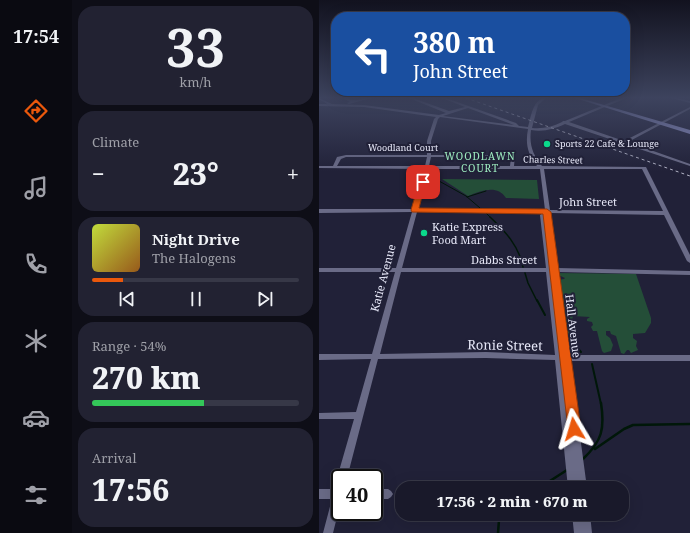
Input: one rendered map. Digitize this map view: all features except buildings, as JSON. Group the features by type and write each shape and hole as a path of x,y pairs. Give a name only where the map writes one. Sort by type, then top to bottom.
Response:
{"main road":[{"path":"661,123 690,132"}],"street":[{"name":"Katie Avenue","path":"344,469 427,167 429,140 435,123"},
{"path":"498,123 516,125"},
{"path":"510,123 527,129 540,130 547,130 562,123"},
{"name":"Hall Avenue","path":"531,123 528,132 528,144 530,152 540,168 562,358 572,481"},
{"path":"566,123 690,165"},
{"path":"624,143 661,123"},
{"name":"Woodland Court","path":"334,167 339,158 346,156 513,156 512,167"},
{"name":"Charles Street","path":"319,167 644,168 666,212"},
{"name":"John Street","path":"319,211 415,210 666,212"},
{"path":"666,212 690,261"},
{"name":"Dabbs Street","path":"319,270 552,270 690,273"},
{"name":"Ronie Street","path":"319,357 486,355 562,358 690,358"},
{"name":"Hall Avenue","path":"562,358 580,481"},
{"path":"319,416 359,415"},
{"path":"319,494 331,492"},
{"path":"383,494 388,494"},
{"path":"328,533 331,521"},
{"path":"578,521 579,533"},
{"path":"586,521 587,533"}],"green space":[{"path":"442,179 537,180 539,199 506,198 498,191 493,190 483,191 468,196"},
{"path":"556,274 636,274 651,318 651,323 645,333 633,334 633,338 637,341 636,346 638,350 631,353 627,350 624,354 621,353 616,336 611,334 610,331 606,331 606,335 610,338 613,345 611,351 604,353 602,351 597,331 593,331 591,327 593,325 592,322 587,321 590,317 573,316 570,328 575,334 576,338 572,340 563,331 558,286 560,283 558,280 565,278"}],"waterway":[{"path":"430,176 467,197"},
{"path":"467,197 486,191"},
{"path":"467,197 480,208"},
{"path":"485,212 511,239 518,252 523,267"},
{"path":"525,273 537,301"},
{"path":"537,300 545,315"},
{"path":"566,335 581,352"},
{"path":"592,364 601,404"},
{"path":"583,459 594,446 601,434 603,420 601,403"},
{"path":"595,449 624,429 633,425 690,424"},
{"path":"550,481 567,470"},
{"path":"498,533 499,521"}],"railway":[{"path":"537,123 690,176"}],"place":[{"name":"Sports 22 Cafe & Lounge","path":"547,144"},
{"name":"Katie Express Food Mart","path":"424,233"}],"district":[{"name":"WOODLAWN COURT","path":"480,162"}],"route":[{"path":"423,182 415,210 547,212 574,429"}]}
